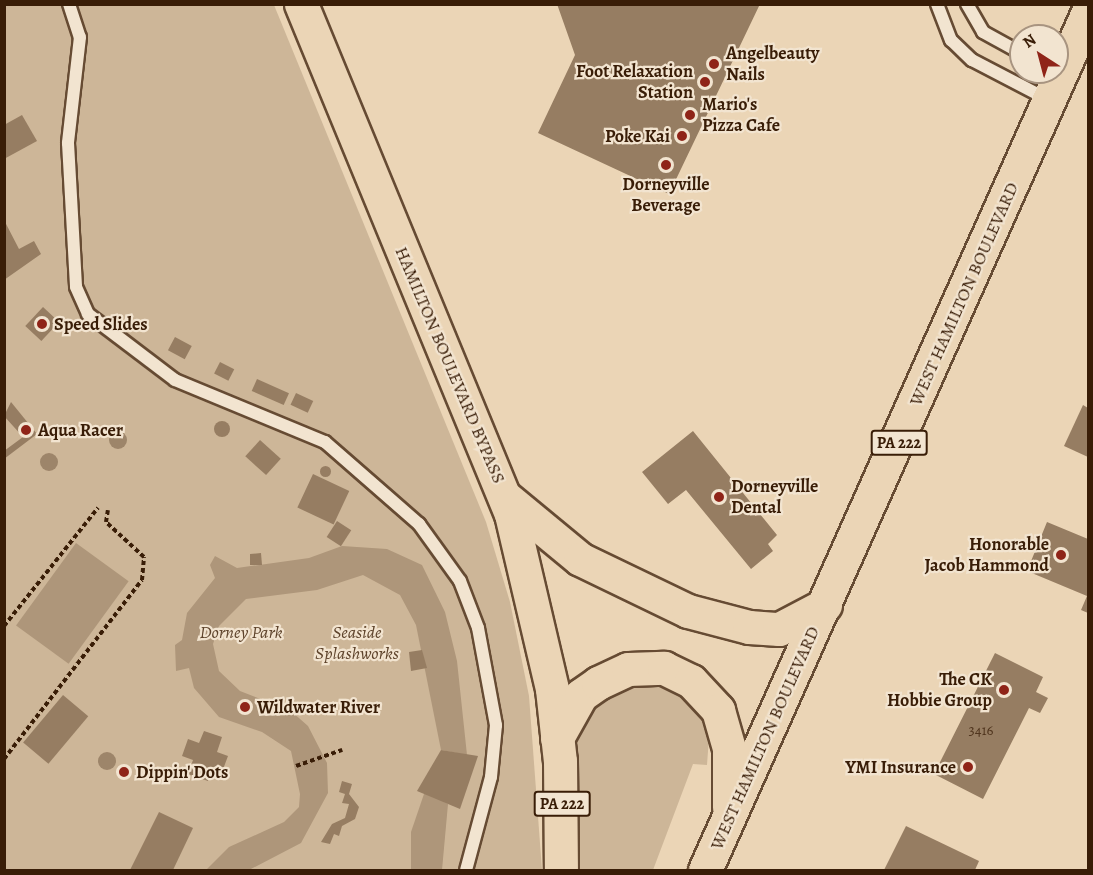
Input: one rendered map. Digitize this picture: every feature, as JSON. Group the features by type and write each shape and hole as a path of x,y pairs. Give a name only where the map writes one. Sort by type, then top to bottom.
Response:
{"main road":[{"name":"HAMILTON BOULEVARD BYPASS","path":"301,4 505,498 531,583 557,738"},
{"name":"WEST HAMILTON BOULEVARD","path":"1069,51 1089,12"},
{"name":"WEST HAMILTON BOULEVARD","path":"705,870 825,605 1054,84"},
{"path":"505,498 580,559 688,611 750,627 779,628 825,605"},
{"path":"557,738 580,695 615,674 664,668 691,681 718,710 725,728 729,818"},
{"name":"PA 222","path":"557,738 561,870"}],"lane":[{"path":"69,4 80,37 68,143 76,287 88,314 175,380 326,442 418,524 460,581 478,628 496,725 491,777 466,870"},
{"path":"937,4 951,40 972,60 1048,99"},
{"path":"967,4 983,32 1009,46"}],"path":[{"path":"4,626 98,508"},
{"path":"4,759 142,580 144,557 106,522 108,510"},
{"path":"296,766 342,750"}],"green space":[{"name":"Dorney Park","path":"5,5 274,5 486,522 510,602 529,696 542,870 5,870"},
{"path":"651,681 677,686 710,724 707,765 693,764 653,870 572,870 573,725 619,683"}],"shaded area":[{"path":"76,543 129,581 69,664 16,626"},
{"name":"Wildwater River","path":"342,546 387,549 422,565 445,612 457,661 467,755 441,750 416,625 400,595 363,575 317,590 246,599 219,626 213,644 219,671 240,691 291,711 308,726 327,763 328,793 301,843 249,870 206,870 229,847 284,822 299,807 300,794 291,751 262,732 219,717 194,688 189,668 176,671 175,645 182,640 187,613 215,578 210,565 215,556 237,568 309,558"},
{"path":"425,791 448,804 442,870 411,870 411,832"}],"building":[{"path":"557,4 760,4 669,194 538,133 575,55"},
{"path":"22,115 37,141 4,159 4,125"},
{"path":"4,220 19,249 34,241 41,254 4,280"},
{"name":"Speed Slides","path":"43,307 59,322 41,341 25,326"},
{"path":"175,337 192,346 185,359 168,350"},
{"path":"220,362 234,369 228,381 214,374"},
{"path":"257,379 289,393 284,405 252,391"},
{"path":"296,393 313,401 308,413 291,405"},
{"name":"Aqua Racer","path":"11,402 37,434 4,459 4,451 23,437 4,416"},
{"path":"1083,405 1088,408 1088,457 1064,446"},
{"path":"222,421 228,423 230,429 228,435 222,437 216,435 214,429 216,423"},
{"name":"Dorneyville Dental","path":"693,431 777,535 768,544 773,551 751,569 686,490 668,504 642,472"},
{"path":"260,440 281,459 266,475 245,456"},
{"path":"325,466 329,467 329,475 325,476 321,475 320,471 321,467"},
{"path":"313,474 349,491 334,524 297,508"},
{"path":"337,521 351,530 341,546 327,537"},
{"name":"Honorable Jacob Hammond","path":"1047,522 1088,539 1088,613 1081,610 1087,596 1027,571"},
{"path":"261,553 262,565 250,565 250,554"},
{"path":"422,650 427,668 411,671 409,652"},
{"path":"995,653 1043,677 1036,692 1048,698 1040,713 1029,708 983,799 934,774"},
{"path":"63,695 88,716 48,764 23,742"},
{"path":"204,731 222,737 217,752 228,756 222,772 212,769 208,781 188,774 193,760 182,756 188,739 199,743"},
{"path":"441,750 478,756 460,809 417,791"},
{"path":"342,781 352,784 349,794 359,807 355,819 342,826 339,836 334,834 330,844 321,842 332,824 345,818 349,804 342,803 345,794 339,792"},
{"path":"159,812 193,828 173,870 130,870"},
{"path":"906,826 979,861 975,870 884,870"}],"place":[{"name":"Angelbeauty Nails","path":"714,64"},
{"name":"Foot Relaxation Station","path":"705,82"},
{"name":"Mario's Pizza Cafe","path":"690,115"},
{"name":"Poke Kai","path":"682,136"},
{"name":"Dorneyville Beverage","path":"666,165"},
{"name":"Speed Slides","path":"42,324"},
{"name":"Aqua Racer","path":"26,430"},
{"name":"Dorneyville Dental","path":"719,497"},
{"name":"Honorable Jacob Hammond","path":"1061,555"},
{"name":"The CK Hobbie Group","path":"1004,690"},
{"name":"Wildwater River","path":"245,707"},
{"name":"YMI Insurance","path":"968,767"},
{"name":"Dippin' Dots","path":"124,772"}],"park label":[{"name":"Seaside Splashworks","path":"357,643"}]}
